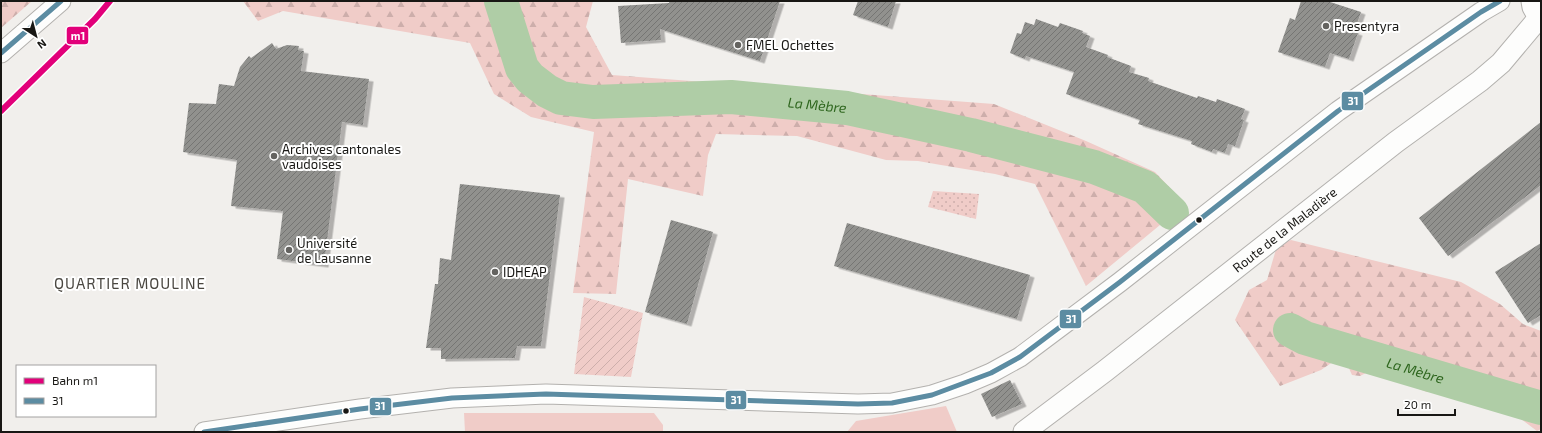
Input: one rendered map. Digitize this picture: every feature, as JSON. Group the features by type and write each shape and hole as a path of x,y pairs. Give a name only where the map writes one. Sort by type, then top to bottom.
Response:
{"main road":[{"name":"Route de la Maladière","path":"1024,432 1105,371 1396,142 1480,81 1501,63 1537,14"}],"street":[{"path":"1,53 60,1"},
{"path":"204,432 360,409 452,398 546,394 858,404 892,403 939,393 991,373 1020,357 1338,111 1481,12 1500,1"}],"green space":[{"path":"1,1 32,1 1,28"},
{"path":"243,1 593,1 586,27 612,75 994,104 1086,141 1155,172 1183,202 1177,211 1086,286 1035,184 995,174 918,161 886,160 797,136 716,134 708,155 703,196 628,179 616,294 573,293 594,132 531,117 494,94 470,43 283,11 258,21"},
{"path":"933,191 979,194 976,219 928,207"},
{"path":"1291,240 1461,282 1500,304 1523,324 1541,331 1541,429 1537,431 1521,419 1519,407 1489,403 1483,394 1437,382 1427,392 1370,371 1360,376 1352,375 1343,355 1321,370 1280,386 1235,320 1249,290 1267,280 1277,246"},
{"path":"584,297 643,313 631,377 574,374"},
{"path":"946,406 957,432 847,432 856,421"},
{"path":"464,413 654,413 663,425 663,432 465,432"}],"building":[{"name":"FMEL Ochettes","path":"670,1 780,1 760,61 660,29 661,40 621,43 618,6 669,3"},
{"path":"858,1 896,1 888,27 853,15"},
{"path":"1301,1 1327,1 1361,12 1354,32 1358,33 1349,59 1330,53 1325,67 1278,52 1290,18 1295,20"},
{"path":"1036,19 1058,27 1060,23 1083,31 1082,33 1090,36 1086,47 1131,66 1129,72 1149,78 1148,81 1197,98 1198,96 1216,102 1217,99 1245,109 1241,119 1244,120 1235,146 1228,144 1225,153 1213,149 1212,152 1191,144 1192,141 1138,124 1140,120 1066,94 1074,72 1026,56 1025,59 1010,53 1017,33 1021,34 1025,22 1034,25"},
{"name":"Archives cantonales vaudoises","path":"272,43 276,49 287,45 299,46 298,50 304,51 301,71 369,79 363,125 342,122 324,265 277,259 283,211 231,206 237,160 183,152 189,103 216,104 219,84 234,86 240,67 249,56 251,58"},
{"path":"1541,122 1541,185 1448,256 1419,218"},
{"name":"IDHEAP","path":"460,184 560,195 541,346 517,346 515,358 441,359 441,348 426,348 435,284 438,284 440,258 451,260"},
{"path":"671,220 713,232 687,324 645,312"},
{"path":"847,223 1030,275 1017,319 834,266"},
{"path":"1541,243 1541,315 1528,323 1495,272"},
{"path":"1010,380 1022,404 992,417 981,394"}],"waterway":[{"name":"La Mèbre","path":"501,1 522,68 530,78 547,91 561,98 593,102 731,97 847,108 971,135 1094,167 1145,187 1172,213"},
{"name":"La Mèbre","path":"1290,330 1305,338 1541,408"}],"rail line":[{"name":"m1","path":"1,111 95,19 110,1"}],"transit line":[{"name":"31","path":"1,53 61,1"},
{"name":"31","path":"204,432 360,409 452,398 546,394 858,404 892,403 932,395 991,373 1020,357 1120,282 1338,111 1481,12 1500,1"}],"place":[{"name":"Presentyra","path":"1326,26"},
{"name":"FMEL Ochettes","path":"738,45"},
{"name":"Archives cantonales vaudoises","path":"274,156"},
{"name":"Université de Lausanne","path":"289,250"},
{"name":"IDHEAP","path":"495,272"}],"district":[{"name":"QUARTIER MOULINE","path":"130,284"}]}
